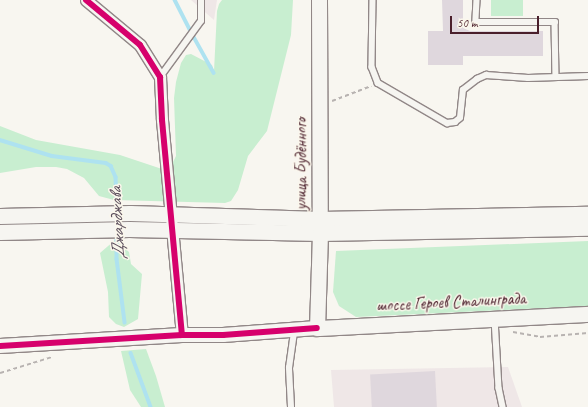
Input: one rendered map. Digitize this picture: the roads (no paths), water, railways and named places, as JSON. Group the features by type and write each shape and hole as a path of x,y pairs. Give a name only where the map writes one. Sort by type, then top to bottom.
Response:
{"main road":[{"name":"улица Будённого","path":"317,328 320,226 319,0"},
{"path":"0,216 103,213 224,214 320,226 588,228"},
{"path":"0,232 104,229 173,231 588,214"},
{"name":"шоссе Героев Сталинграда","path":"317,328 495,324 588,314"}],"street":[{"path":"86,0 140,45 160,77 162,120 182,335"},
{"path":"0,346 182,335 223,335 317,328"}],"lane":[{"path":"160,77 201,21 201,0"},
{"path":"373,0 372,67 378,83 447,123 455,122 460,118 464,90 477,79 486,75 556,77 588,76"},
{"path":"476,0 476,22 555,22 556,77"},
{"path":"495,324 499,388 503,407"},
{"path":"291,407 289,368 294,330"}],"waterway":[{"path":"175,0 190,30"},
{"path":"194,37 214,73"},
{"name":"Джарджава","path":"0,140 52,156 106,163 111,166 116,177 117,209"},
{"name":"Джарджава","path":"117,233 117,259 125,322"},
{"name":"Джарджава","path":"131,353 151,407"}]}
